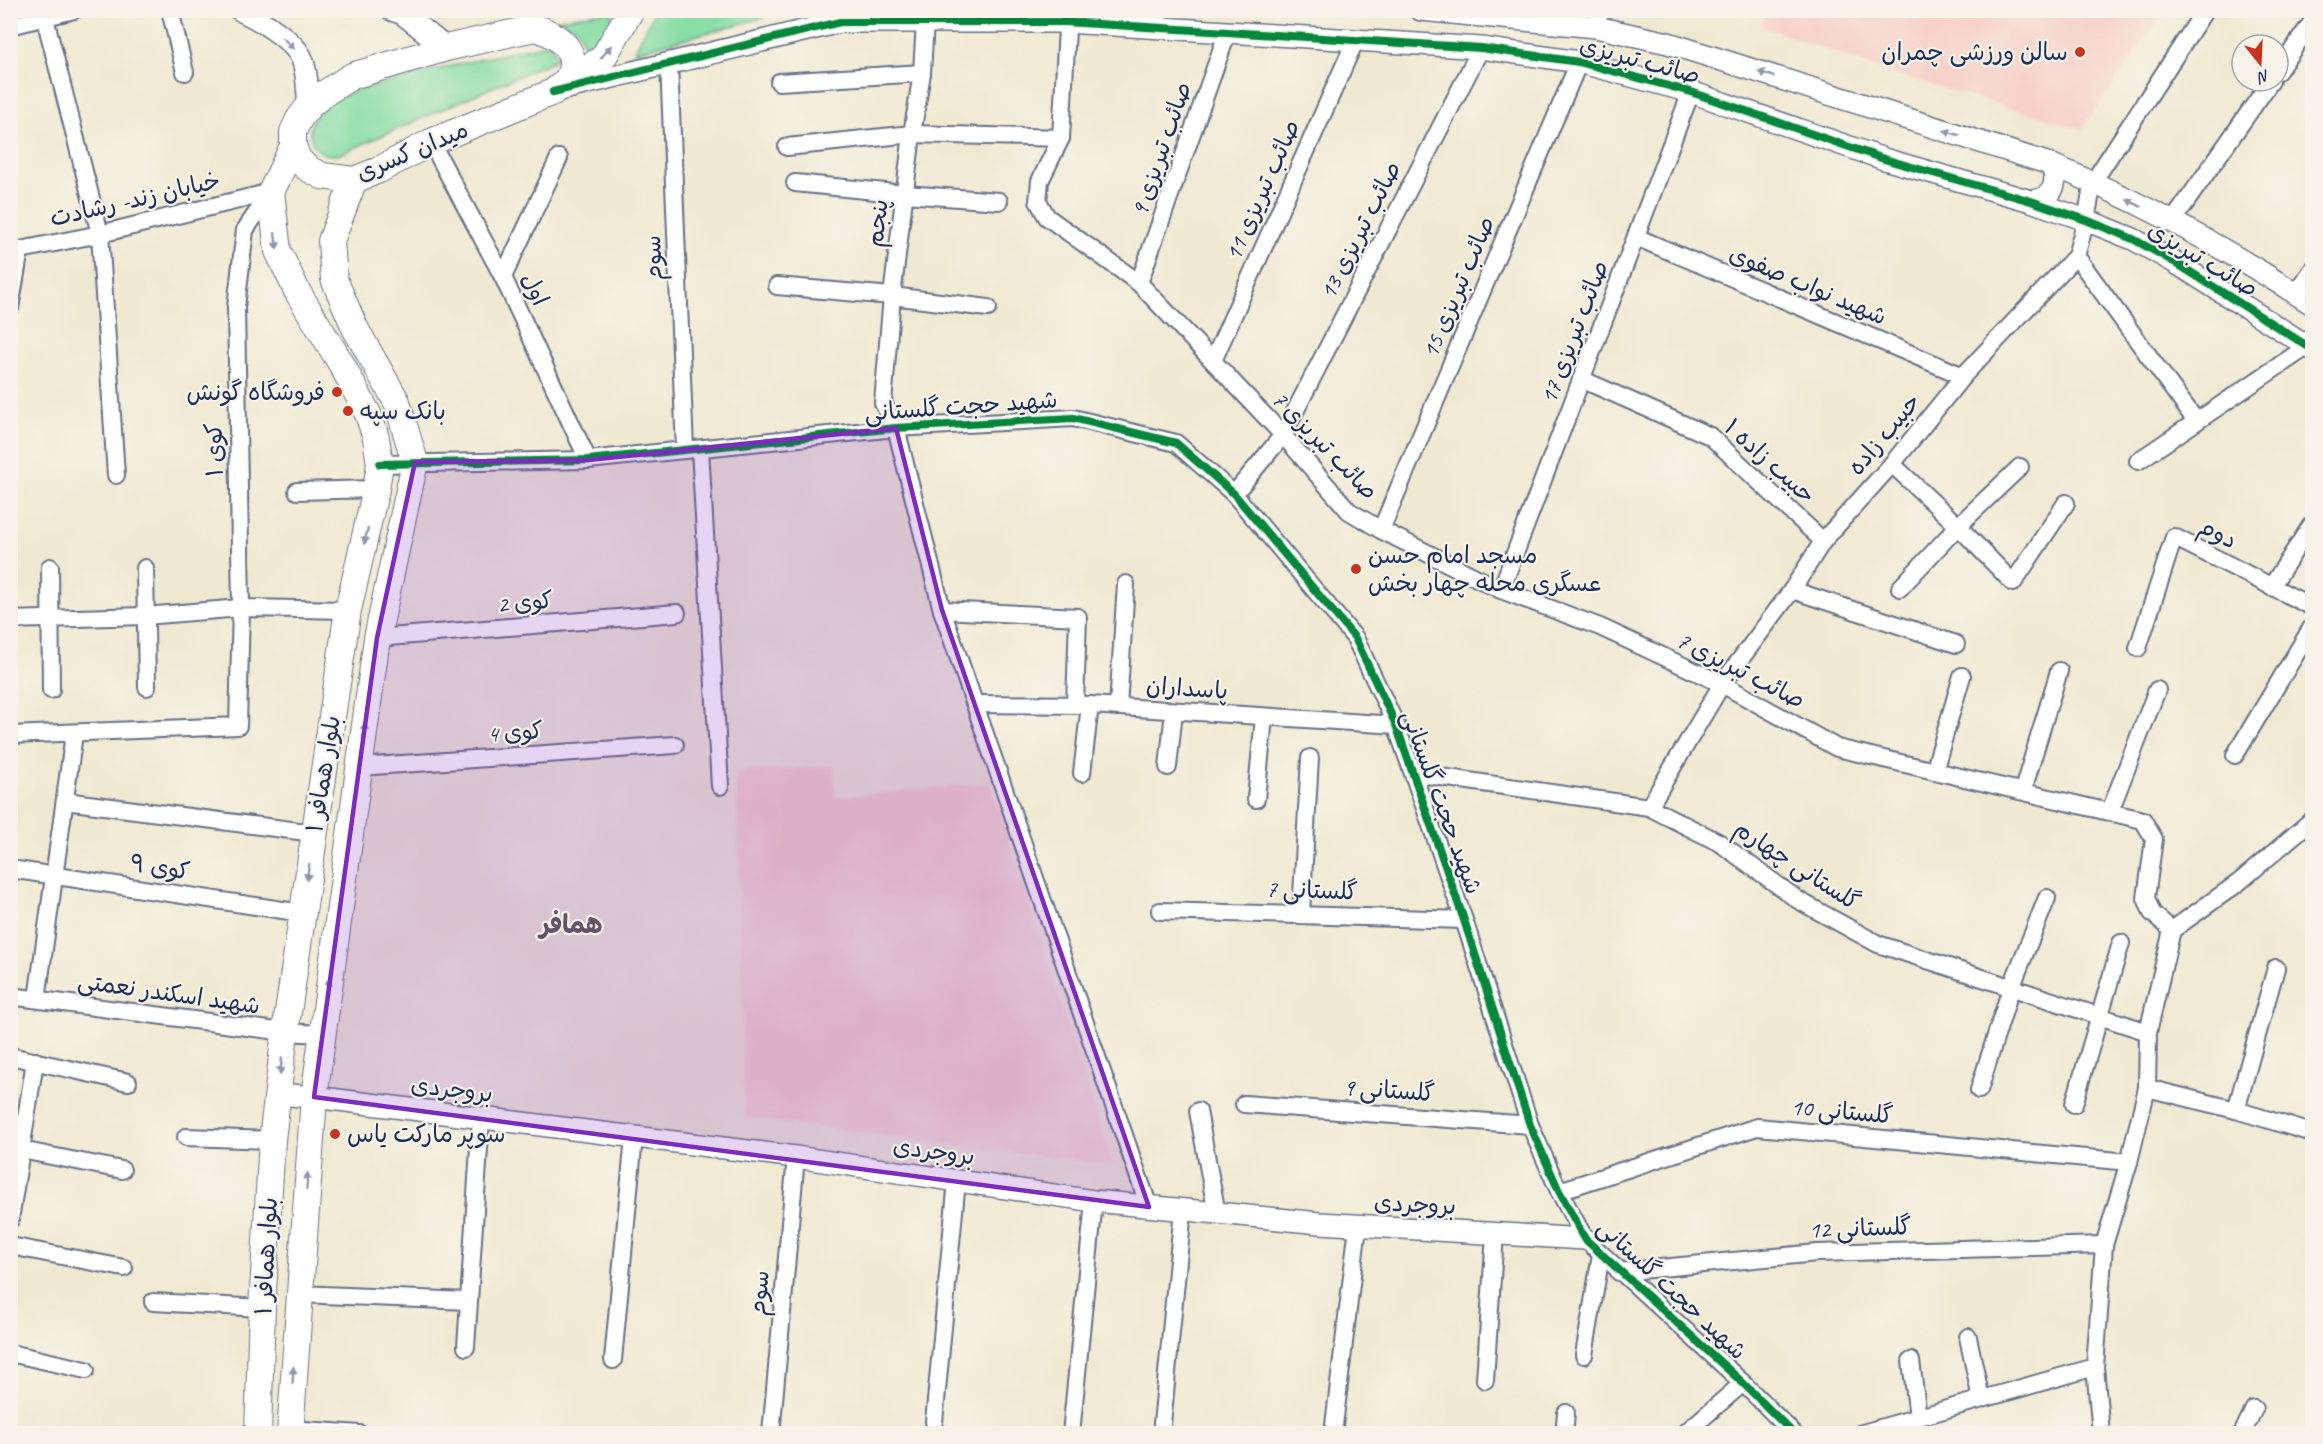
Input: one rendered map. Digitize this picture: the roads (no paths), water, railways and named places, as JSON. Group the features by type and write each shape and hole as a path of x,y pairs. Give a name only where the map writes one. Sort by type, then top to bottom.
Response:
{"main road":[{"path":"481,42 517,23 535,10"},
{"name":"میدان کسری","path":"293,146 298,159 307,168 322,176 354,180 379,171 431,142 560,86 603,58 631,10"},
{"path":"271,192 293,146 293,132 298,119 325,93 352,76 447,48 534,28 551,33 564,43 568,51 571,60 560,86"},
{"path":"354,180 331,241 334,279 355,328 397,402 416,462"},
{"name":"بلوار همافر ۱","path":"258,1434 262,1308 272,1140 285,1032 348,610 380,464 376,438 368,414 342,365 297,291 278,251 271,192"},
{"name":"بلوار همافر ۱","path":"290,1431 298,1294 314,1097 322,1034 377,638 416,462"}],"street":[{"path":"10,26 74,10"},
{"path":"170,10 185,72"},
{"path":"240,10 265,24 291,44 297,52 302,59 309,106"},
{"name":"صائب تبریزی","path":"1421,10 1598,19 2050,164 2093,182 2197,235 2304,299"},
{"path":"2093,182 2205,10"},
{"path":"398,12 447,48"},
{"name":"صائب تبریزی","path":"560,86 669,63 809,19 840,22 1067,16 1228,31 1481,48 1579,63 1691,92 1884,159 2031,201 2086,220 2133,239 2176,263 2310,347"},
{"name":"صائب تبریزی 7","path":"1067,16 1061,138 1040,182 1038,201 1047,217 1139,283 1283,435 1349,511 1381,530 1501,590 1600,627 1722,684 1837,748 2144,820 2154,839 2146,898 2152,914 2172,930"},
{"path":"45,18 100,234 116,475"},
{"name":"پنجم","path":"925,21 922,73 892,296 883,403 896,428 942,610 1149,1207"},
{"path":"2290,54 2313,22"},
{"name":"صائب تبریزی 9","path":"1139,283 1228,31"},
{"name":"صائب تبریزی 11","path":"1213,361 1356,39"},
{"name":"صائب تبریزی 13","path":"1283,435 1481,48"},
{"name":"سوم","path":"669,63 693,450 720,786"},
{"name":"صائب تبریزی 15","path":"1381,530 1579,63"},
{"path":"779,82 922,73"},
{"name":"صائب تبریزی 17","path":"1501,590 1691,92"},
{"path":"2172,222 2263,93"},
{"path":"788,147 912,134 1061,138"},
{"name":"اول","path":"431,142 503,277 588,460"},
{"path":"503,277 559,158"},
{"path":"2031,201 2038,201 2051,192 2056,178 2050,164"},
{"name":"حبیب زاده","path":"1649,807 1722,684 1792,590 1823,541 1892,464 1963,376 2076,256 2093,182"},
{"path":"795,183 999,201"},
{"name":"خیابان زند- رشادت","path":"15,251 100,234 271,192"},
{"name":"کوی ۱","path":"74,734 238,726 241,608 236,307 245,230 271,192"},
{"path":"2176,263 2172,250 2174,243 2184,234 2197,235"},
{"name":"شهید نواب صفوی","path":"1636,237 1963,376"},
{"path":"10,308 15,251"},
{"path":"2076,256 2196,421"},
{"path":"2304,299 2313,270"},
{"path":"777,286 892,296 988,308"},
{"path":"2138,461 2310,347"},
{"name":"حبیب زاده ۱","path":"1581,380 1710,436 1823,541"},
{"name":"شهید حجت گلستانی","path":"380,464 588,460 896,428 1073,418 1176,443 1234,494 1355,638 1396,725 1464,920 1530,1125 1559,1191 1585,1239 1743,1383 1794,1434"},
{"path":"1234,494 1283,435"},
{"path":"1892,464 1958,526 2013,583 2066,503"},
{"path":"1900,588 1958,526 2020,467"},
{"path":"297,491 376,489"},
{"path":"2271,587 2313,524"},
{"name":"دوم","path":"2138,648 2174,537 2313,607"},
{"path":"50,567 51,690"},
{"path":"145,568 147,687"},
{"path":"1118,707 1126,584"},
{"path":"1792,590 1956,644"},
{"path":"10,620 145,616 241,608 348,610"},
{"path":"942,610 1078,617 1083,705 1082,773"},
{"name":"کوی 2","path":"377,638 677,613"},
{"path":"2235,755 2313,627"},
{"path":"2023,790 2059,671"},
{"path":"1934,771 1962,676"},
{"path":"2110,811 2157,690"},
{"name":"پاسداران","path":"975,704 1083,705 1396,725"},
{"path":"1168,767 1174,711"},
{"path":"1256,799 1264,717"},
{"path":"10,735 74,734 37,999"},
{"name":"کوی 4","path":"359,767 675,745"},
{"path":"1300,913 1310,758"},
{"name":"گلستانی چهارم","path":"1413,773 1649,807 1720,843 1798,900 1878,944 2148,1032"},
{"path":"64,801 314,833"},
{"path":"2101,1434 2095,1367 2104,1245 2129,1162 2147,1088 2148,1032 2172,930 2238,883 2313,820"},
{"name":"کوی ۹","path":"10,869 302,913"},
{"path":"1979,1090 2011,988 2048,898"},
{"name":"گلستانی 7","path":"1160,911 1300,913 1464,920"},
{"path":"2074,1104 2121,943"},
{"path":"2236,1110 2276,968"},
{"name":"شهید اسکندر نعمتی","path":"10,996 285,1032 322,1034"},
{"path":"10,1056 128,1082"},
{"path":"10,1220 13,1184 21,1150 35,1061"},
{"path":"2147,1088 2236,1110 2313,1133"},
{"name":"بروجردی","path":"278,1095 314,1097 796,1157 1094,1201 1358,1226 1585,1239"},
{"name":"گلستانی 9","path":"1244,1104 1530,1125"},
{"path":"1198,1111 1217,1214"},
{"path":"465,1347 481,1118"},
{"name":"گلستانی 10","path":"1559,1191 1757,1127 2129,1162"},
{"path":"186,1137 272,1140"},
{"path":"613,1360 634,1137"},
{"path":"21,1150 122,1170"},
{"name":"سوم","path":"771,1434 796,1157"},
{"path":"934,1422 957,1180"},
{"path":"1071,1434 1094,1201"},
{"path":"1161,1434 1183,1210"},
{"path":"1333,1434 1358,1226"},
{"path":"1485,1380 1495,1234"},
{"name":"گلستانی 12","path":"1619,1272 1817,1253 2104,1245"},
{"path":"10,1246 124,1268"},
{"path":"1584,1355 1601,1255"},
{"path":"298,1294 469,1301"},
{"path":"153,1302 262,1308"},
{"path":"1968,1337 1981,1399"},
{"path":"10,1353 86,1370"},
{"path":"1911,1360 1918,1417"},
{"path":"1859,1434 2095,1367"},
{"path":"1684,1434 1743,1383"},
{"path":"2242,1434 2254,1409"},
{"path":"1564,1434 1566,1413"},
{"path":"290,1431 360,1434"}],"place":[{"name":"سالن ورزشی چمران","path":"2080,52"},
{"name":"فروشگاه گونش","path":"337,392"},
{"name":"بانک سپه","path":"348,411"},
{"name":"مسجد امام حسن عسگری محله چهار بخش","path":"1356,569"},
{"name":"سوپر مارکت یاس","path":"335,1134"}],"district":[{"name":"همافر","path":"571,924"}]}
